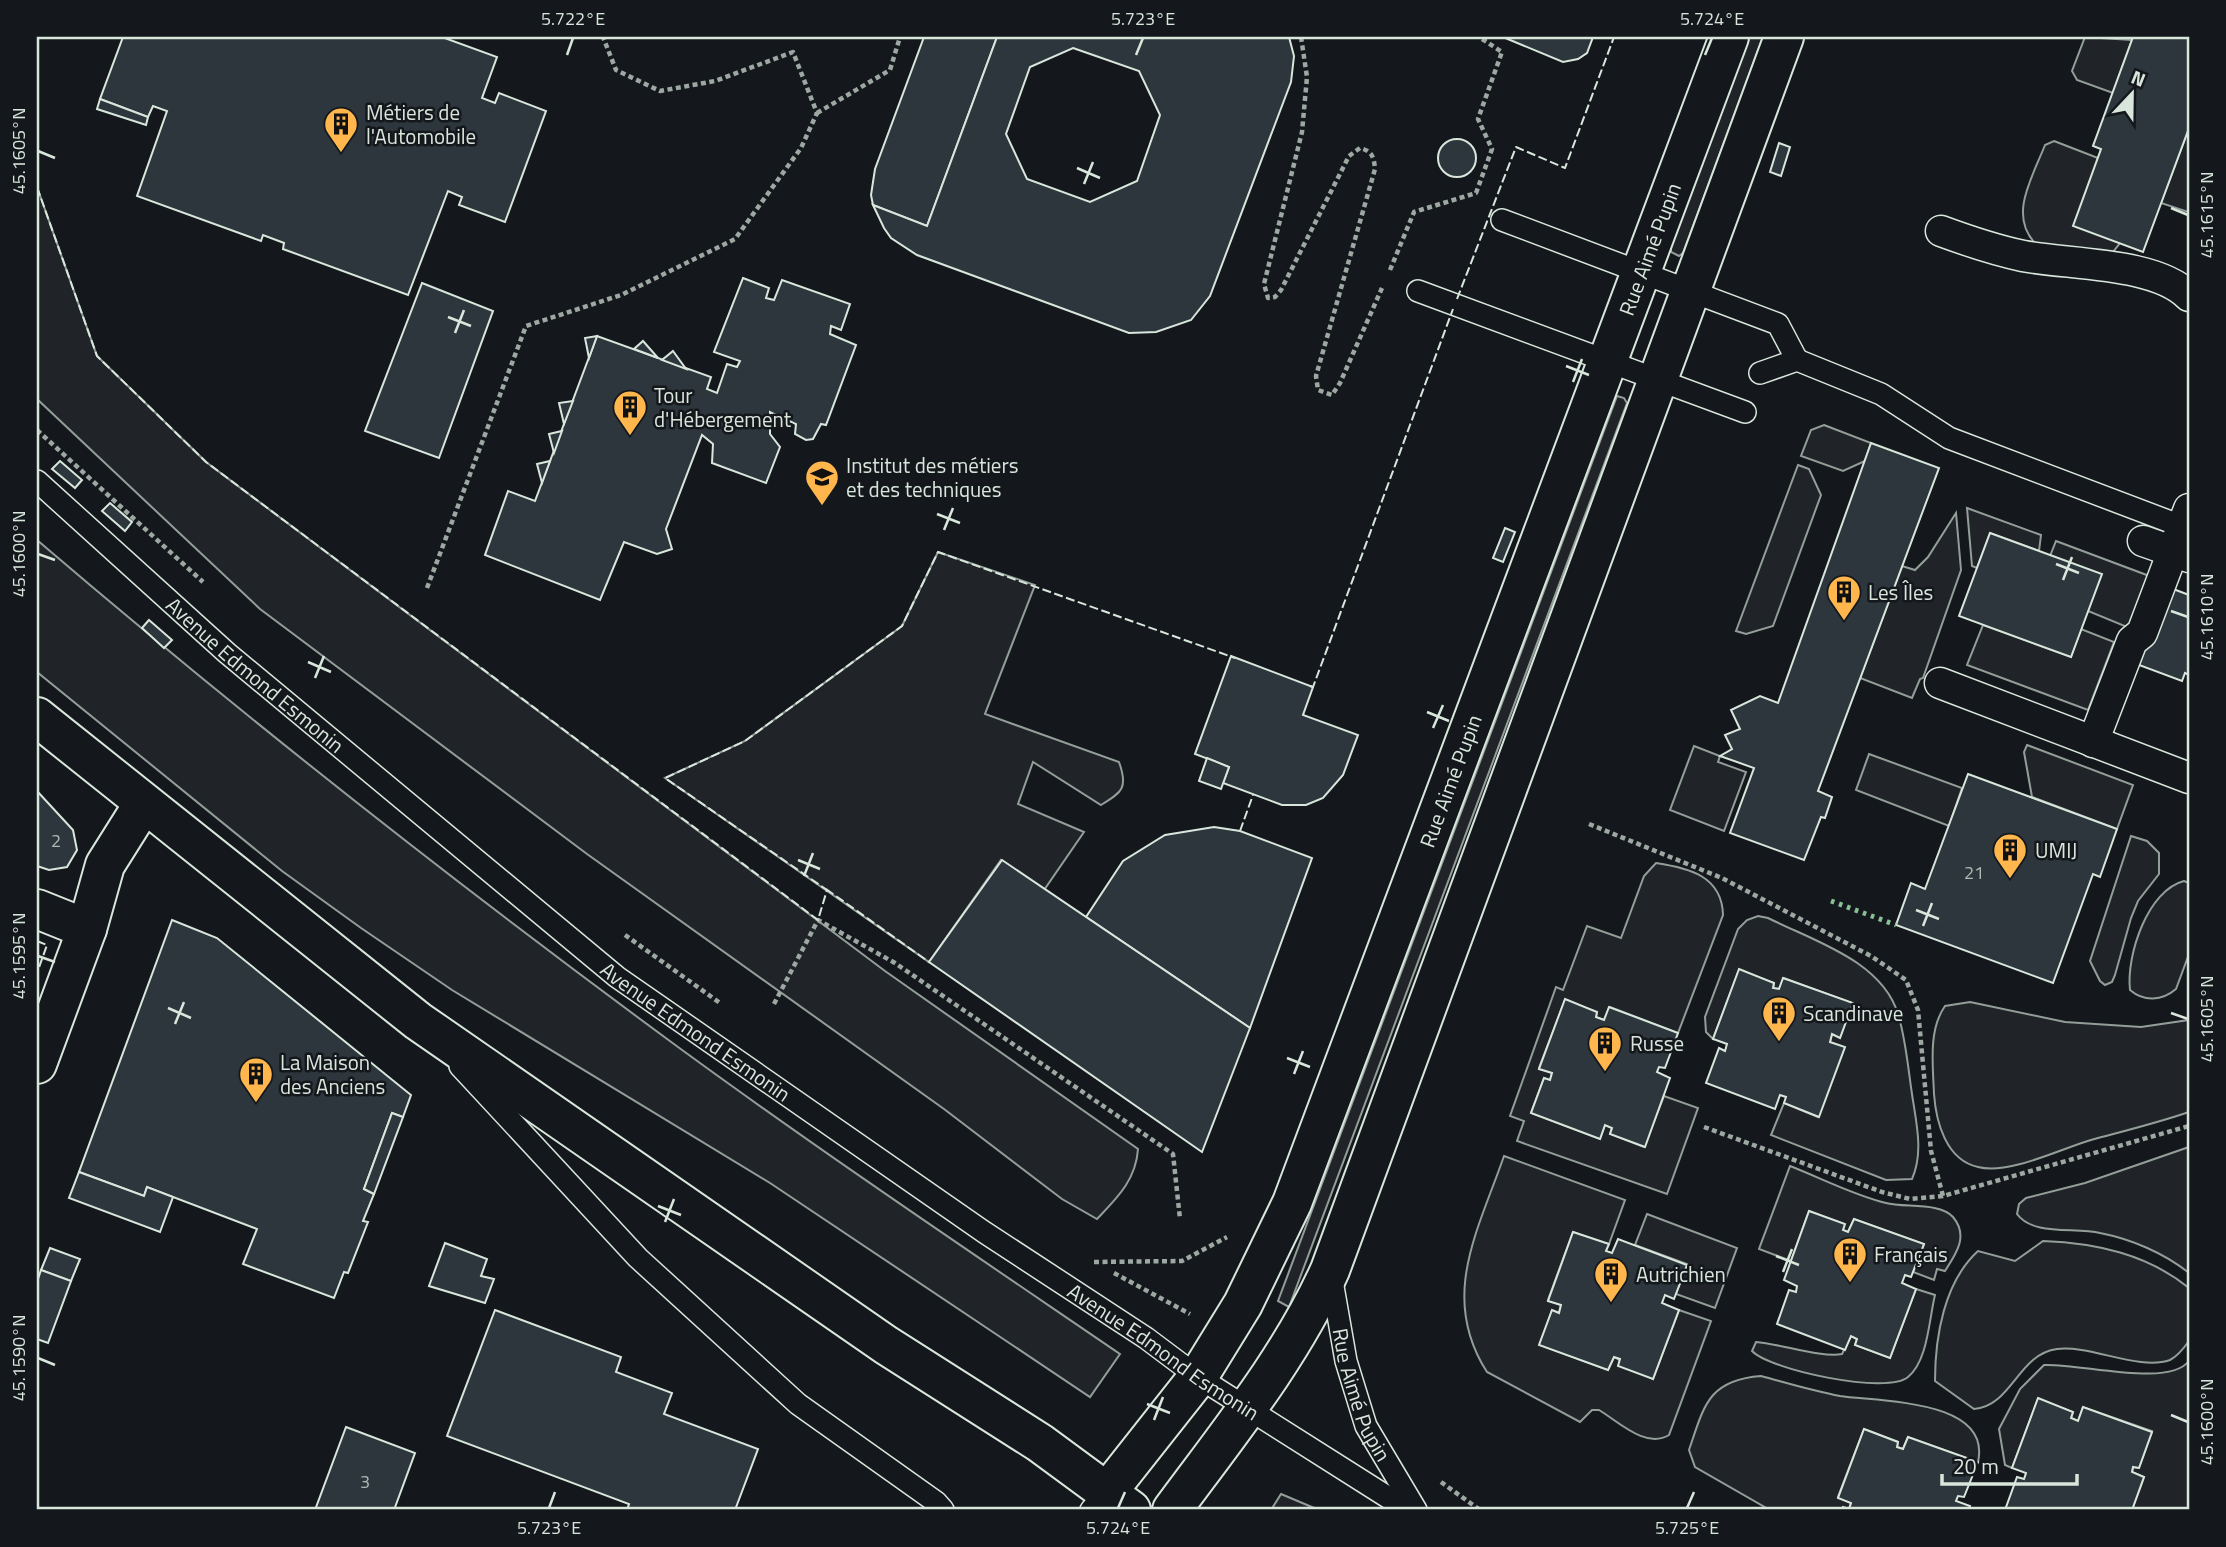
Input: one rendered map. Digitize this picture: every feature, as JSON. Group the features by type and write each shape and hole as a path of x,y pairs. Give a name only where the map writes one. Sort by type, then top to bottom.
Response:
{"street":[{"name":"Rue Aimé Pupin","path":"1110,1504 1226,1333 1292,1203 1729,37"},
{"name":"Rue Aimé Pupin","path":"1172,1510 1248,1406 1318,1297 1330,1270 1784,37"},
{"path":"1941,231 2013,254 2139,272 2187,285"},
{"path":"2143,541 2185,535"},
{"path":"2094,742 2132,641 2142,634 2185,535"},
{"path":"1940,683 2189,778"},
{"path":"37,718 418,1021 886,1345 1040,1443 1110,1504"},
{"path":"37,1064 87,929 105,864 144,803"},
{"path":"37,909 87,929"}],"lane":[{"path":"1502,220 1778,324 1797,360 1881,394 1949,438 2185,535"},
{"path":"1418,291 1745,412"},
{"path":"1760,373 1797,360"},
{"name":"Avenue Edmond Esmonin","path":"37,481 227,653 617,977 984,1232 1146,1338 1198,1377 1248,1406 1408,1510"},
{"path":"418,1021 638,1258 798,1404 936,1502 943,1510"},
{"name":"Rue Aimé Pupin","path":"1330,1270 1346,1361 1366,1426 1416,1510"}],"path":[{"path":"603,37 615,70 660,91 715,81 793,52 817,113"},
{"path":"427,587 526,326 621,295 735,239 801,148 817,113 890,70 900,37"},
{"path":"1301,37 1307,77 1302,132 1264,284 1268,298 1275,297 1281,290 1349,156 1360,148 1368,150 1374,157 1375,169 1316,376 1318,390 1332,395 1340,383 1383,285"},
{"path":"1388,273 1414,212 1476,193 1486,170 1492,149 1478,119 1502,52 1479,37"},
{"name":"Avenue Edmond Esmonin","path":"37,430 205,584"},
{"path":"1589,824 1722,878 1871,956 1906,980 1918,1010 1931,1151 1943,1196"},
{"path":"774,1003 818,920 895,963 1173,1154 1180,1219"},
{"name":"Avenue Edmond Esmonin","path":"617,929 728,1009"},
{"path":"1704,1127 1882,1192 1910,1199 1943,1196 2189,1126"},
{"path":"1094,1262 1182,1261 1231,1235"},
{"name":"Avenue Edmond Esmonin","path":"1085,1257 1226,1333"}],"shaded area":[{"path":"1749,37 1763,37 1683,253 1679,256 1671,252 1671,247"},
{"path":"2085,37 2132,40 2113,93 2077,80 2072,71"},
{"path":"2189,128 2189,208 2188,212 2161,203"},
{"path":"2054,141 2098,158 2120,243 2109,257 2035,243 2027,232 2023,220 2025,195 2045,145"},
{"path":"37,187 97,356 206,462 885,971 1138,1149 1134,1170 1129,1179 1097,1219 1062,1199 944,1109 587,854 260,609 37,399"},
{"path":"1617,396 1624,398 1627,403 1289,1307 1278,1301"},
{"path":"1824,425 1871,443 1865,461 1843,471 1801,456 1811,430"},
{"path":"1798,465 1809,469 1821,495 1773,626 1746,634 1736,631"},
{"path":"1967,508 2041,535 2039,551 1990,533 1977,568 1972,566"},
{"path":"1956,513 1961,570 1923,678 1920,679 1912,698 1860,678 1902,566 1915,570 1928,557"},
{"path":"37,540 273,736 596,986 787,1125 1120,1354 1090,1397 770,1183 452,990 361,928 282,871 37,672"},
{"path":"2056,541 2152,577 2139,632 2088,611 2050,556"},
{"path":"938,552 1035,585 985,714 1119,762 1123,783 1119,792 1101,805 1033,762 1018,804 1084,832 1044,890 1001,860 929,962 665,778 745,741 902,626"},
{"path":"1983,625 2071,657 2081,629 2114,642 2088,710 1967,665"},
{"path":"2027,745 2133,785 2117,829 2032,797 2024,752"},
{"path":"1694,746 1720,756 1718,762 1746,772 1724,831 1670,810"},
{"path":"1869,754 1962,788 1949,826 1856,790"},
{"path":"2131,836 2147,841 2159,853 2159,874 2138,901 2115,975 2112,982 2105,985 2100,981 2090,961"},
{"path":"1656,863 1702,876 1717,891 1723,915 1678,1033 1610,1007 1604,1020 1596,1017 1597,1012 1565,1000 1539,1068 1552,1073 1550,1080 1544,1078 1531,1113 1600,1139 1605,1125 1612,1128 1610,1134 1644,1147 1664,1096 1698,1108 1667,1194 1517,1141 1524,1121 1510,1116 1556,987 1563,990 1587,926 1621,938 1644,876"},
{"path":"2184,881 2189,883 2189,954 2176,989 2159,998 2141,997 2130,990 2130,976 2142,926 2160,897 2171,887"},
{"path":"1758,916 1768,918 1844,955 1862,966 1890,996 1903,1034 1917,1126 1918,1158 1912,1179 1886,1180 1771,1135 1784,1103 1818,1117 1832,1034 1840,1037 1852,1003 1784,978 1779,989 1773,988 1774,983 1739,970 1713,1039 1706,1032 1705,1017 1738,929 1747,920"},
{"path":"1970,1002 2065,1022 2141,1027 2189,1020 2189,1112 2019,1164 1990,1169 1967,1163 1951,1148 1940,1128 1934,1094 1933,1048 1936,1026 1945,1006"},
{"path":"2189,1147 2189,1273 2158,1253 2123,1239 2090,1231 2043,1228 2024,1221 2017,1214 2019,1204 2026,1198 2085,1183"},
{"path":"1504,1156 1625,1200 1609,1244 1573,1232 1548,1300 1561,1305 1559,1313 1552,1310 1540,1345 1608,1370 1614,1357 1653,1379 1679,1310 1711,1321 1669,1435 1651,1439 1642,1436 1599,1410 1592,1410 1580,1422 1487,1372 1473,1344 1466,1317 1464,1290 1475,1238"},
{"path":"1790,1166 1874,1200 1931,1207 1947,1212 1958,1224 1960,1238 1945,1271 1937,1269 1934,1280 1913,1272 1924,1244 1854,1219 1848,1232 1843,1230 1844,1224 1809,1211 1791,1261 1759,1249"},
{"path":"1647,1214 1737,1248 1715,1308 1676,1294 1687,1264 1635,1245"},
{"path":"2043,1241 2082,1244 2120,1252 2173,1276 2189,1288 2189,1341 2173,1358 2158,1363 2070,1349 2044,1353 2024,1369 1998,1399 1987,1406 1974,1409 1935,1381 1937,1346 1949,1294 1966,1264 1978,1251 2015,1261"},
{"path":"1916,1289 1935,1295 1927,1339 1915,1370 1908,1377 1896,1382 1854,1382 1829,1378 1781,1366 1752,1351 1756,1342 1824,1354 1842,1354 1851,1336 1857,1339 1855,1345 1890,1358"},
{"path":"2189,1361 2188,1510 2132,1510 2144,1477 2132,1472 2133,1467 2139,1468 2152,1431 2083,1407 2078,1421 2071,1418 2073,1412 2038,1399 2012,1468 2005,1465 1999,1429 2020,1389 2044,1365 2143,1374 2178,1369"},
{"path":"1761,1376 1830,1394 1905,1403 1951,1415 1968,1426 1978,1441 1978,1462 1908,1437 1903,1449 1897,1447 1898,1442 1864,1429 1838,1497 1851,1503 1849,1509 1770,1510 1695,1467 1689,1450 1704,1408 1711,1398 1730,1383"},
{"path":"1281,1494 1319,1510 1271,1510"}],"building":[{"name":"Métiers de l'Automobile","path":"123,37 442,37 497,57 482,98 495,103 499,93 546,111 505,222 459,205 462,197 448,191 408,295 283,249 284,243 263,235 261,241 137,196 167,111 153,106 148,117 100,99"},
{"path":"924,37 997,37 927,226 873,205 871,195 875,169"},
{"path":"997,37 1289,37 1294,56 1291,82 1210,296 1191,320 1156,332 1129,333 917,255 891,238 873,205 927,226","holes":["1073,48 1139,71 1160,115 1137,181 1090,202 1027,179 1006,134 1030,67"]},
{"path":"1503,37 1593,37 1587,53 1578,59 1563,62"},
{"path":"2133,37 2189,37 2189,128 2143,252 2073,226 2101,149 2093,146"},
{"path":"100,99 148,117 146,125 97,109"},
{"path":"1457,139 1470,145 1476,158 1470,171 1457,177 1444,171 1438,158 1444,145"},
{"path":"1779,143 1790,147 1781,176 1770,172"},
{"name":"Tour d'Hébergement","path":"743,278 769,288 766,298 774,300 782,280 850,304 841,330 831,326 830,334 856,345 826,425 821,424 813,439 806,440 795,434 796,424 770,412 770,434 780,447 766,483 712,463 713,444 702,435 666,529 672,549 657,554 624,542 600,600 485,555 508,491 535,501 597,336 711,377 707,389 717,393 727,364 737,367 740,361 714,352"},
{"path":"422,283 493,311 439,458 365,431"},
{"path":"597,336 589,358 585,338"},
{"path":"643,341 658,358 634,349"},
{"path":"673,351 686,369 662,360"},
{"path":"573,401 564,424 559,403"},
{"path":"562,431 554,453 549,434"},
{"name":"Les Îles","path":"1871,443 1939,468 1818,791 1832,797 1825,818 1821,817 1804,860 1730,833 1754,768 1720,756 1732,749 1725,735 1740,729 1731,710 1760,696 1778,703"},
{"path":"60,461 82,480 75,488 52,469"},
{"path":"550,461 542,483 537,464"},
{"path":"110,503 132,522 125,531 102,511"},
{"path":"1505,528 1515,532 1503,562 1493,558"},
{"path":"1990,533 2102,574 2071,657 1959,616"},
{"path":"2168,587 2189,595 2189,675 2185,673 2182,681 2139,665"},
{"path":"149,620 172,640 164,648 142,628"},
{"path":"1231,656 1313,687 1303,715 1358,735 1343,775 1323,798 1306,805 1282,805 1223,783 1229,767 1195,754"},
{"path":"1207,758 1229,767 1221,789 1199,781"},
{"name":"UMIJ","path":"1968,774 2117,829 2100,877 2093,874 2053,983 1896,925 1911,883 1925,889"},
{"path":"37,791 73,830 77,850 67,867 49,870 37,866"},
{"path":"1214,827 1240,831 1312,858 1250,1028 1086,917 1123,861 1165,835"},
{"path":"1002,860 1250,1028 1202,1152 929,962"},
{"name":"La Maison des Anciens","path":"172,920 217,938 411,1095 403,1117 392,1113 364,1189 374,1194 363,1221 368,1222 348,1273 344,1272 334,1298 243,1264 257,1229 147,1187 144,1196 79,1172"},
{"name":"Scandinave","path":"1739,969 1774,983 1773,988 1779,989 1783,978 1853,1003 1840,1038 1832,1034 1830,1042 1845,1047 1819,1117 1784,1103 1786,1097 1780,1095 1775,1109 1706,1083 1719,1048 1725,1051 1727,1044 1713,1039"},
{"name":"Russe","path":"1565,999 1597,1012 1596,1017 1604,1020 1609,1007 1678,1033 1665,1068 1659,1067 1657,1072 1670,1078 1645,1147 1610,1134 1612,1128 1605,1125 1600,1139 1531,1113 1544,1078 1550,1080 1552,1073 1539,1069"},
{"path":"392,1113 403,1117 374,1194 364,1189"},
{"path":"79,1172 144,1196 147,1187 173,1197 160,1232 69,1198"},
{"name":"Français","path":"1809,1211 1845,1224 1843,1230 1848,1232 1854,1219 1924,1244 1911,1277 1905,1275 1902,1283 1916,1289 1890,1358 1855,1345 1857,1339 1851,1336 1845,1350 1777,1324 1789,1290 1796,1292 1797,1286 1784,1280"},
{"name":"Autrichien","path":"1573,1232 1609,1244 1606,1251 1612,1253 1618,1239 1687,1265 1674,1299 1665,1295 1662,1303 1679,1310 1653,1379 1618,1366 1620,1359 1614,1357 1608,1370 1539,1345 1552,1310 1559,1313 1561,1305 1548,1301"},
{"path":"445,1243 487,1259 481,1276 494,1279 485,1303 429,1286"},
{"path":"50,1248 80,1259 71,1281 41,1270"},
{"path":"41,1270 71,1281 48,1343 37,1339 37,1282"},
{"path":"495,1310 621,1357 616,1372 672,1393 664,1414 758,1449 735,1510 627,1510 629,1504 447,1436"},
{"path":"2038,1398 2073,1412 2071,1418 2078,1421 2083,1407 2152,1432 2139,1468 2133,1467 2132,1472 2144,1477 2132,1510 2005,1510 2017,1477 2024,1479 2026,1473 2012,1468"},
{"path":"346,1427 415,1453 394,1510 315,1510"},
{"path":"1864,1429 1898,1442 1897,1447 1903,1449 1908,1437 1978,1462 1964,1497 1958,1496 1956,1501 1970,1506 1968,1510 1842,1510 1843,1507 1849,1509 1851,1503 1838,1498"}],"hedge":[{"path":"1831,901 1896,925"}],"fence":[{"path":"1457,299 1516,147 1565,168 1614,37"},
{"path":"37,187 97,356 206,462 818,920 827,890 665,778 745,741 902,626 938,552 1235,658"},
{"path":"1310,686 1313,687 1453,309"},
{"path":"1240,831 1253,795"},
{"path":"826,889 929,962"},
{"path":"37,941 47,945 37,973"}],"place":[{"name":"Métiers de l'Automobile","path":"341,154"},
{"name":"Tour d'Hébergement","path":"630,437"},
{"name":"Institut des métiers et des techniques","path":"822,507"},
{"name":"Les Îles","path":"1844,622"},
{"name":"UMIJ","path":"2010,880"},
{"name":"Scandinave","path":"1779,1043"},
{"name":"Russe","path":"1605,1073"},
{"name":"La Maison des Anciens","path":"256,1104"},
{"name":"Français","path":"1850,1284"},
{"name":"Autrichien","path":"1611,1304"}]}
